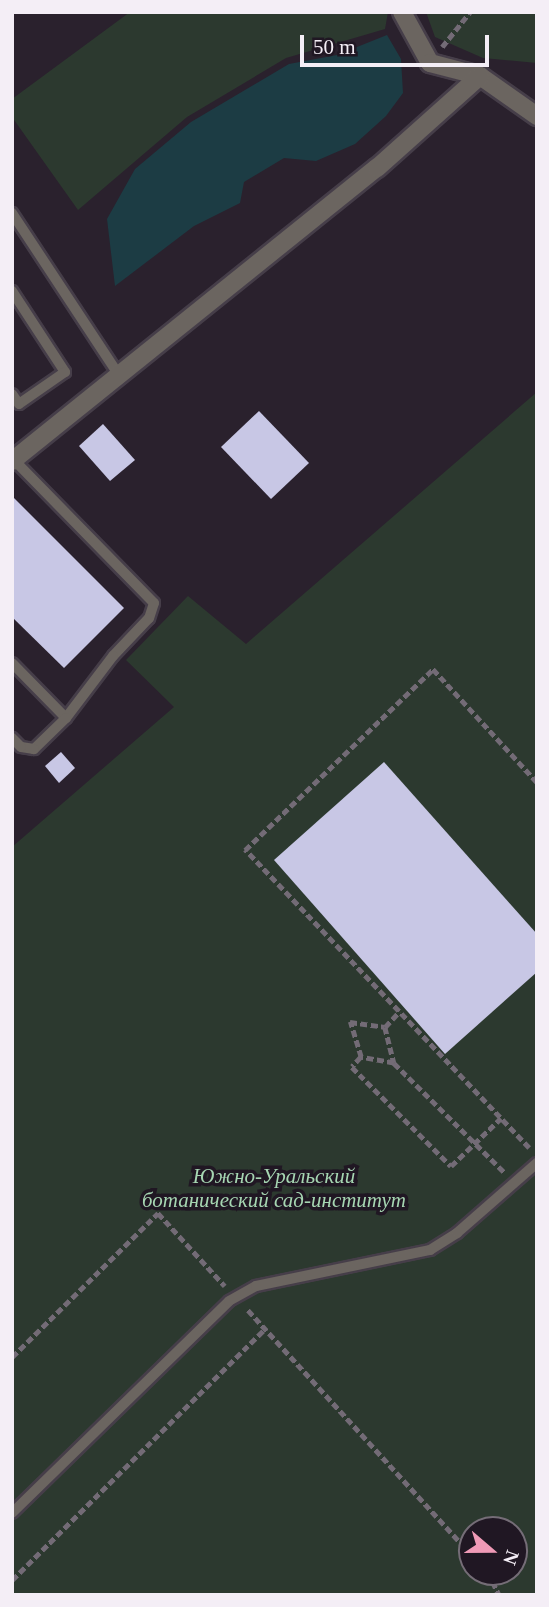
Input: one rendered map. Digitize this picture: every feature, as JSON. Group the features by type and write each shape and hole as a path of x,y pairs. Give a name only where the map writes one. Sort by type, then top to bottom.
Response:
{"street":[{"path":"402,12 429,63 480,76 537,116"},
{"path":"13,461 377,168 480,76"}],"lane":[{"path":"12,213 16,227 118,374"},
{"path":"12,292 65,372 19,404 12,394"},
{"path":"12,738 34,748 66,718 113,656 149,618 154,603 13,461"},
{"path":"12,663 66,718"},
{"path":"12,1513 236,1297 268,1283 430,1250 457,1233 537,1163"}],"path":[{"path":"429,63 470,12"},
{"path":"537,782 433,670 245,850 537,1156"},
{"path":"385,1027 399,1012"},
{"path":"361,1057 350,1022 385,1027"},
{"path":"385,1027 394,1063 515,1183"},
{"path":"361,1057 352,1067 451,1166 501,1118"},
{"path":"361,1057 394,1063"},
{"path":"12,1357 158,1213 458,1540"},
{"path":"12,1580 266,1328"}],"green space":[{"path":"130,12 388,12 385,29 286,58 187,117 78,210 12,117 12,99"},
{"path":"426,12 537,12 537,63 483,58 435,37"},
{"name":"Южно-Уральский ботанический сад-институт","path":"537,392 537,1595 12,1595 12,847 174,707 126,660 188,596 246,644"}],"water":[{"path":"387,35 401,59 403,93 386,116 355,144 316,161 284,158 244,182 240,203 194,226 115,286 107,219 135,169 191,122 289,64 337,55"}],"building":[{"path":"259,411 309,463 271,499 221,447"},
{"path":"103,424 135,460 110,481 79,446"},
{"path":"12,496 124,608 64,668 12,617"},
{"path":"61,752 75,768 59,783 45,766"},
{"path":"384,762 537,934 537,972 445,1054 274,860"}]}
